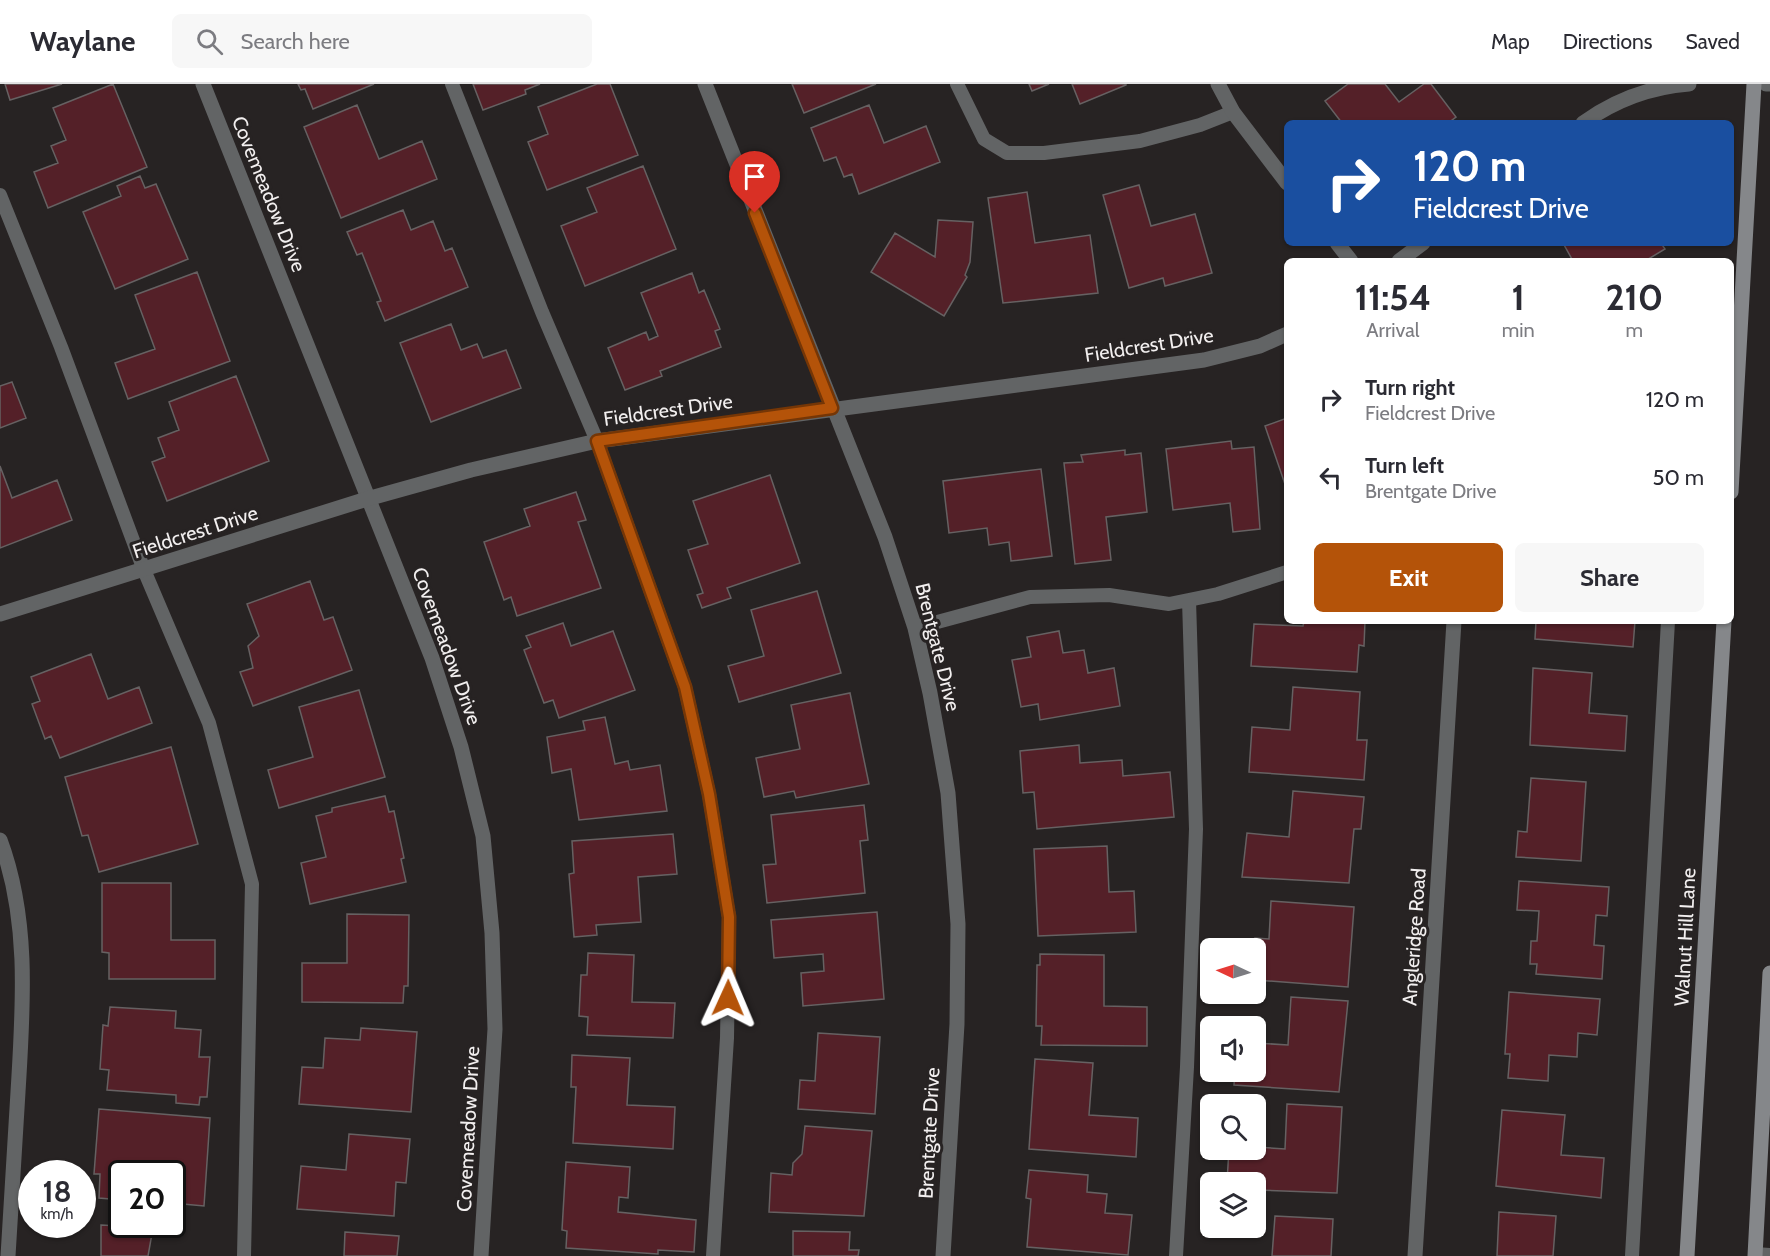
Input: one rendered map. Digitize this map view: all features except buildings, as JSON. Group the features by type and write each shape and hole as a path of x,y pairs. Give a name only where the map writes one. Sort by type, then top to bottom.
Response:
{"main road":[{"path":"1734,439 1754,84"},
{"name":"Walnut Hill Lane","path":"1687,1256 1724,624"},
{"path":"1760,1255 1770,973"}],"street":[{"name":"Covemeadow Drive","path":"202,84 436,669 461,747 483,836 492,933 495,1029 481,1256"},
{"name":"Brentgate Drive","path":"705,84 885,537 915,628 930,693 948,793 958,924 957,1024 943,1256"},
{"path":"1218,84 1233,112 1284,179"},
{"path":"1588,120 1611,105 1636,94 1671,85 1689,84"},
{"path":"1338,246 1348,258"},
{"path":"1403,258 1419,246"},
{"name":"Fieldcrest Drive","path":"0,614 367,499 471,470 597,441 1204,360 1260,346 1284,335"},
{"name":"Angleridge Road","path":"1415,1256 1454,624"},
{"path":"0,840 9,863 20,930 24,1000 8,1256"}],"lane":[{"path":"452,84 542,312 597,441 685,687 709,794 729,917 727,1038 713,1256"},
{"path":"957,84 984,139 1007,153 1044,153 1140,141 1200,125 1233,112"},
{"path":"0,195 61,347 144,570 209,723 252,884 244,1256"},
{"path":"915,628 1030,597 1109,596 1169,604 1218,594 1284,573"},
{"path":"1176,1256 1187,1067 1196,829 1189,600"},
{"path":"1632,1256 1668,624"}],"route":[{"path":"728,998 729,917 709,794 685,687 597,441 832,408 755,213"}]}
